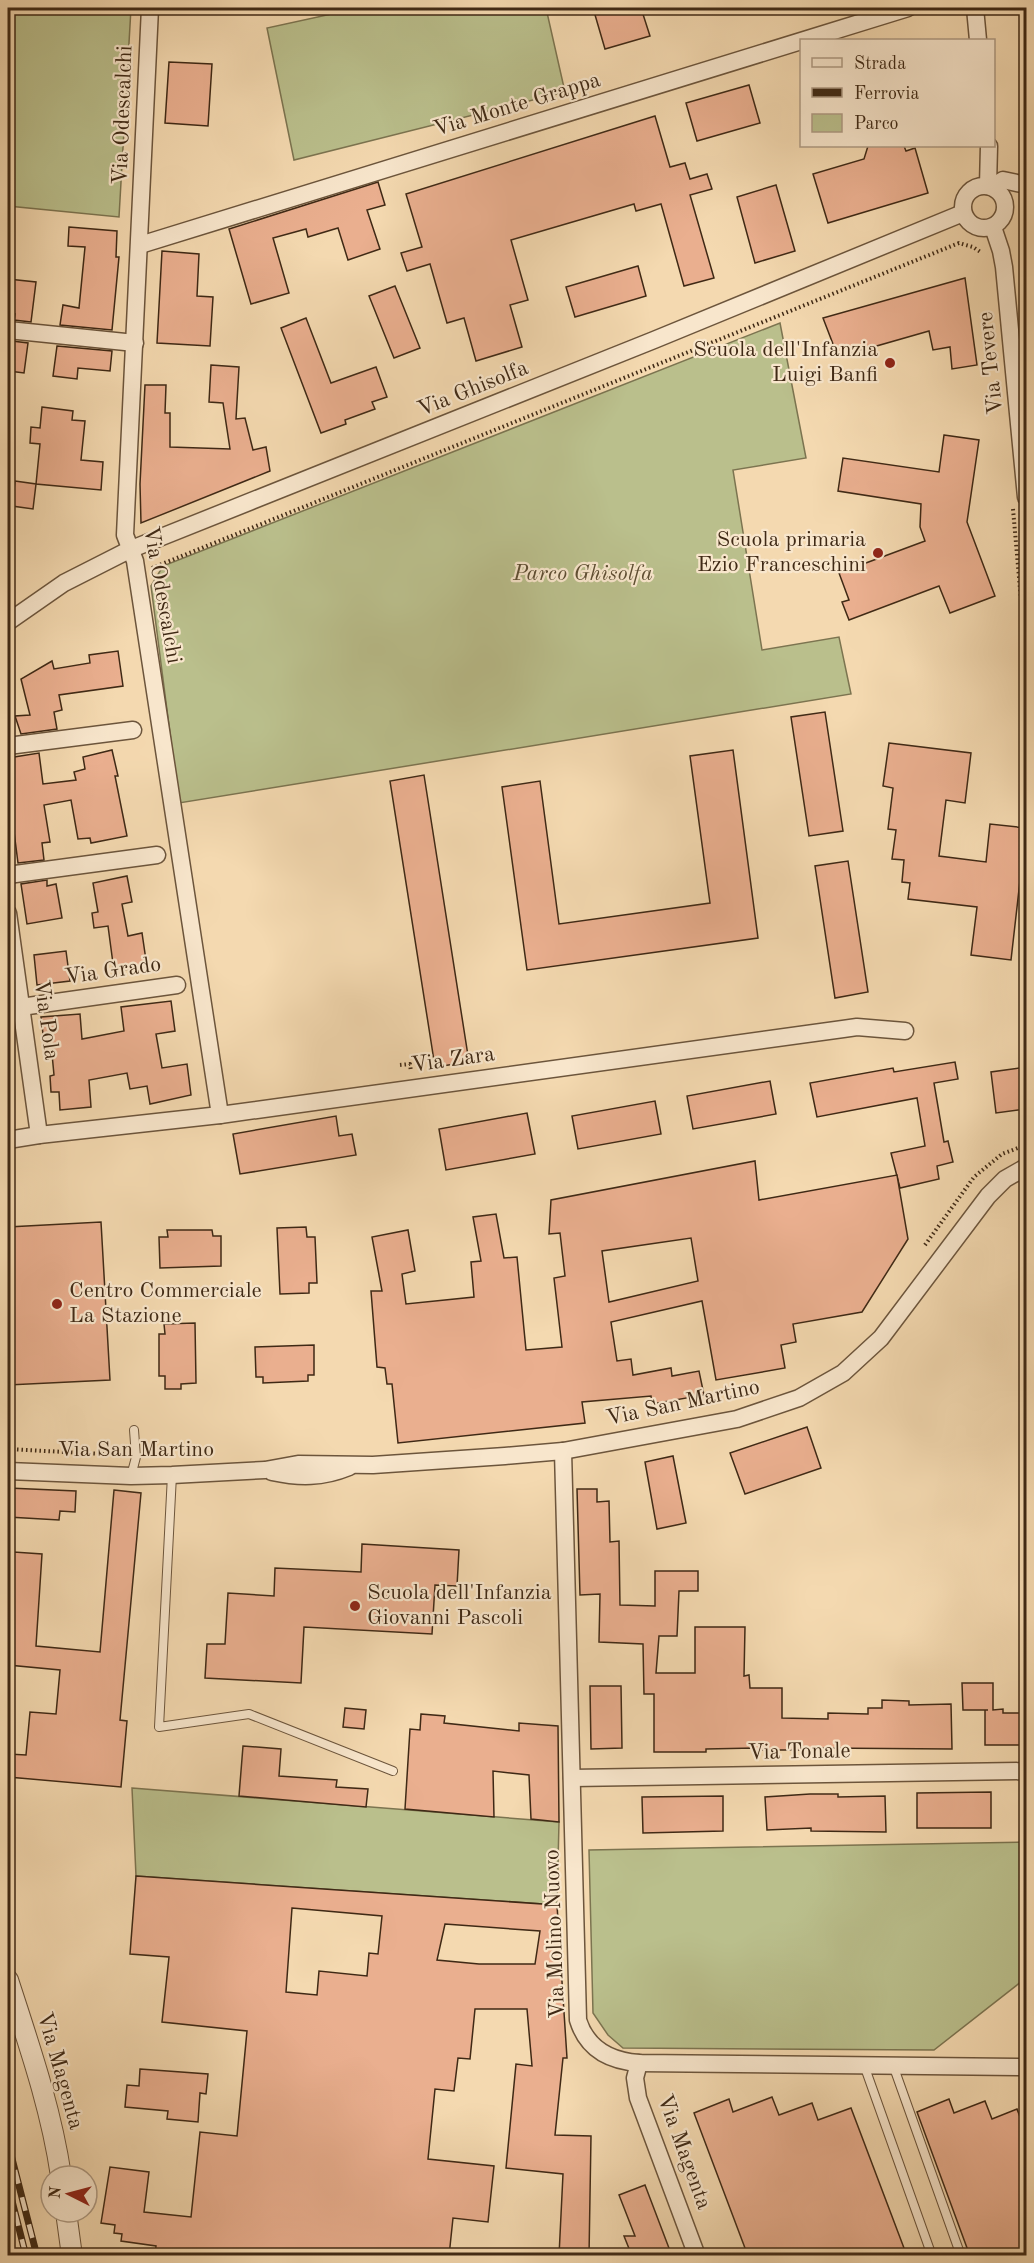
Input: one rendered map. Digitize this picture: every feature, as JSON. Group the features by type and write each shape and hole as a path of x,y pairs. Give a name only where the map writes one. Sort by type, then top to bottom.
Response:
{"street":[{"name":"Via Odescalchi","path":"150,8 125,535 135,561 220,1115"},
{"name":"Via Monte Grappa","path":"808,39 908,8"},
{"path":"975,8 978,39"},
{"name":"Via Monte Grappa","path":"140,245 800,41"},
{"path":"989,147 990,186"},
{"path":"990,186 1004,200 1005,211 998,223 978,228 966,220 963,213 963,199 973,188 990,186 1003,180 1010,180 1026,187"},
{"path":"1004,200 1026,187"},
{"name":"Via Ghisolfa","path":"8,622 64,583 129,550 654,340 963,213"},
{"name":"Via Tevere","path":"993,226 1002,251 1004,267 1019,501"},
{"path":"8,330 135,343"},
{"path":"8,746 133,730"},
{"path":"8,875 157,855"},
{"name":"Via Pola","path":"8,913 39,1134"},
{"name":"Via Grado","path":"21,1007 177,985"},
{"name":"Via Zara","path":"8,1140 39,1134 220,1115 843,1029 905,1031"},
{"name":"Via San Martino","path":"8,1471 131,1476 265,1470 298,1477 319,1477 356,1464 563,1451 737,1419 799,1398 843,1373 882,1338 987,1196 1005,1179 1026,1167"},
{"name":"Via Molino Nuovo","path":"563,1451 578,2020 582,2034 599,2050 627,2062 639,2063 1026,2067"},
{"name":"Via Tonale","path":"572,1778 1026,1771"},
{"name":"Via Magenta","path":"8,1980 46,2097 59,2164"},
{"name":"Via Magenta","path":"639,2063 636,2078 638,2098 697,2256"},
{"path":"68,2224 72,2256"}],"lane":[{"path":"131,1476 136,1457 134,1430"},
{"path":"172,1475 159,1727 249,1714 393,1771"},
{"path":"864,2065 932,2256"},
{"path":"893,2065 961,2256"}],"path":[{"path":"137,574 959,243 973,247 982,253 987,261"},
{"path":"1019,501 1026,657"},
{"path":"400,1065 410,1064"},
{"path":"920,1252 974,1177 1002,1154 1026,1145"},
{"path":"8,1449 136,1457"}],"green space":[{"path":"8,8 131,8 119,217 8,206"},
{"path":"359,8 546,8 565,92 294,160 267,28"},
{"name":"Parco Ghisolfa","path":"780,323 806,458 733,470 762,650 839,637 851,694 179,803 151,586 163,566"},
{"path":"132,1788 559,1822 557,1905 136,1876"},
{"path":"1026,1842 1026,1978 934,2050 623,2048 608,2035 593,2013 589,1850"}],"building":[{"path":"593,8 641,8 650,36 605,49"},
{"path":"169,62 212,64 208,126 165,123"},
{"path":"749,85 760,123 697,141 686,103"},
{"path":"655,116 670,167 685,163 690,179 707,174 712,189 690,195 714,278 684,286 661,204 636,211 634,204 511,240 528,300 510,305 522,347 476,361 464,318 447,323 430,264 407,271 401,253 422,247 406,194"},
{"path":"868,147 904,147 906,151 915,148 928,193 828,223 813,174 864,159"},
{"path":"378,182 385,205 367,210 380,249 348,260 338,228 308,237 306,229 273,238 289,293 251,304 229,229"},
{"path":"776,185 795,251 755,263 737,197"},
{"path":"69,227 117,231 116,257 119,257 112,330 60,325 63,305 79,308 85,247 68,246"},
{"path":"162,251 199,254 197,296 213,297 210,346 157,343"},
{"path":"638,266 646,296 575,317 566,287"},
{"path":"965,278 977,365 952,369 950,347 933,350 929,331 838,357 823,318"},
{"path":"8,279 36,282 31,322 14,320 15,314 8,313"},
{"path":"395,286 420,348 394,358 369,296"},
{"path":"306,318 331,383 376,367 387,397 372,402 375,409 345,420 346,424 321,433 281,328"},
{"path":"12,341 28,343 24,373 9,371"},
{"path":"57,346 112,351 110,371 78,368 77,379 53,376"},
{"path":"211,365 239,367 236,419 245,418 253,450 266,447 270,471 141,523 140,484 145,385 166,385 165,413 170,413 170,447 230,449 223,403 209,402"},
{"path":"42,407 73,411 72,420 85,421 81,460 103,462 101,490 36,484 40,444 30,443 31,427 40,428"},
{"path":"944,435 979,440 967,522 995,596 950,613 939,586 849,620 842,602 849,600 839,573 925,541 920,527 921,504 838,491 843,458 939,472"},
{"path":"15,481 36,484 33,509 12,506"},
{"path":"118,651 123,686 59,695 62,710 54,712 57,729 21,734 15,716 30,715 21,679 52,661 54,669 90,663 89,655"},
{"path":"825,712 843,831 809,836 791,717"},
{"path":"889,743 971,753 965,803 946,800 939,856 986,862 990,824 1026,828 1011,960 971,955 977,907 908,899 910,883 902,882 904,860 892,859 896,830 888,829 893,788 883,786"},
{"path":"112,750 127,836 91,843 90,838 78,839 71,800 44,805 50,842 42,843 44,860 18,863 11,808 8,809 8,758 39,753 43,784 76,780 74,772 85,769 83,757"},
{"path":"733,750 758,938 527,970 502,787 540,781 559,924 710,903 690,756"},
{"path":"424,775 469,1062 435,1067 390,781"},
{"path":"848,861 868,992 835,998 815,866"},
{"path":"127,876 132,902 122,904 128,936 142,933 147,967 114,971 108,926 94,928 92,913 98,912 93,883"},
{"path":"47,880 47,886 56,884 62,918 27,924 21,884"},
{"path":"66,951 70,981 37,985 34,955"},
{"path":"171,1001 175,1031 156,1034 162,1068 187,1064 191,1095 150,1104 147,1086 130,1089 127,1073 89,1080 91,1107 60,1110 59,1092 51,1092 50,1076 54,1075 50,1033 43,1034 41,1017 80,1014 82,1039 124,1031 121,1007"},
{"path":"955,1062 958,1079 934,1083 944,1142 948,1141 953,1162 937,1166 939,1179 900,1188 891,1153 925,1146 917,1098 817,1117 810,1083 893,1068 894,1072"},
{"path":"1026,1067 1026,1109 996,1113 991,1072"},
{"path":"770,1081 776,1114 693,1129 687,1096"},
{"path":"655,1101 661,1134 578,1149 572,1116"},
{"path":"527,1113 535,1154 446,1170 439,1129"},
{"path":"336,1116 339,1136 352,1134 356,1155 240,1174 233,1134"},
{"path":"755,1161 759,1200 897,1175 908,1239 862,1312 793,1324 796,1342 781,1345 785,1368 716,1380 702,1301 611,1322 617,1361 631,1359 633,1375 671,1368 672,1376 699,1371 704,1395 652,1404 651,1396 582,1402 585,1423 398,1443 392,1384 387,1384 385,1368 377,1367 371,1291 382,1291 372,1237 408,1230 415,1271 402,1274 406,1304 474,1297 471,1262 481,1261 473,1217 496,1214 504,1258 517,1257 526,1350 562,1347 554,1278 565,1276 560,1233 549,1234 551,1200","holes":["691,1238 698,1281 609,1302 602,1251"]},
{"name":"Centro Commerciale La Stazione","path":"101,1222 110,1380 8,1385 8,1227"},
{"path":"306,1227 307,1237 315,1237 317,1283 309,1283 309,1293 280,1294 277,1228"},
{"path":"167,1230 212,1230 213,1236 221,1236 221,1266 160,1268 159,1237 168,1237"},
{"path":"195,1323 196,1383 181,1384 181,1389 165,1389 165,1376 159,1376 159,1334 165,1334 164,1324"},
{"path":"314,1345 314,1375 308,1375 308,1381 263,1383 263,1377 256,1377 255,1347"},
{"path":"807,1427 821,1468 745,1494 730,1453"},
{"path":"673,1456 686,1523 657,1529 645,1462"},
{"path":"8,1488 76,1491 75,1512 60,1511 59,1520 8,1517"},
{"path":"577,1489 597,1489 597,1502 609,1501 610,1542 619,1541 620,1605 655,1606 655,1571 698,1571 698,1591 679,1591 677,1636 659,1636 656,1673 695,1673 695,1627 745,1627 744,1676 749,1675 750,1688 782,1688 782,1718 828,1719 828,1713 868,1714 868,1708 882,1708 882,1700 909,1701 909,1705 951,1704 952,1749 755,1750 755,1748 706,1749 706,1752 654,1752 654,1694 644,1694 643,1644 599,1642 600,1594 580,1595"},
{"path":"114,1490 141,1493 120,1720 127,1721 121,1787 8,1777 8,1754 26,1755 30,1712 56,1714 60,1670 8,1665 14,1552 42,1554 36,1646 100,1652"},
{"path":"362,1544 459,1550 457,1586 435,1585 432,1634 304,1627 301,1683 205,1678 207,1644 225,1644 228,1593 274,1596 275,1568 361,1572"},
{"path":"962,1683 993,1683 993,1710 1003,1709 1003,1713 1026,1713 1026,1745 985,1745 985,1710 963,1710"},
{"path":"590,1686 621,1686 622,1748 591,1749"},
{"path":"345,1708 366,1710 364,1729 343,1727"},
{"path":"421,1714 445,1716 444,1723 519,1731 519,1723 558,1726 559,1822 531,1819 529,1775 493,1771 494,1817 405,1809 410,1729 420,1730"},
{"path":"243,1746 281,1749 279,1776 337,1780 336,1787 368,1789 366,1807 239,1796"},
{"path":"991,1792 991,1828 917,1828 917,1793"},
{"path":"838,1794 838,1797 885,1796 886,1832 811,1831 811,1828 767,1830 765,1797"},
{"path":"723,1796 723,1831 643,1833 642,1797"},
{"path":"136,1876 557,1905 567,2058 563,2058 555,2135 591,2136 589,2256 559,2256 563,2174 506,2168 516,2064 532,2066 527,2009 475,2009 470,2059 458,2058 454,2091 435,2089 428,2159 494,2166 488,2222 453,2218 449,2256 370,2256 346,2253 346,2256 155,2256 156,2246 121,2241 122,2234 114,2233 115,2225 101,2223 110,2167 149,2172 144,2212 191,2217 200,2132 237,2136 247,2031 162,2022 169,1957 130,1954","holes":["292,1908 382,1916 378,1954 369,1953 367,1976 319,1971 317,1995 286,1992","445,1924 540,1931 535,1964 479,1964 437,1960"]},
{"path":"140,2069 208,2074 206,2094 200,2093 198,2122 167,2119 168,2111 125,2107 127,2085 139,2086"},
{"path":"772,2097 779,2115 812,2103 818,2120 851,2108 907,2256 748,2256 694,2113 729,2099 733,2112"},
{"path":"949,2099 954,2113 985,2101 992,2119 1017,2109 1026,2133 1026,2256 970,2256 917,2112"},
{"path":"645,2185 672,2256 632,2256 624,2236 635,2236 619,2195"}],"railway":[{"path":"8,2143 37,2256"},
{"path":"8,2185 26,2256"}],"place":[{"name":"Scuola dell'Infanzia Luigi Banfi","path":"890,363"},
{"name":"Scuola primaria Ezio Franceschini","path":"878,553"},
{"name":"Centro Commerciale La Stazione","path":"57,1304"},
{"name":"Scuola dell'Infanzia Giovanni Pascoli","path":"355,1606"}]}
